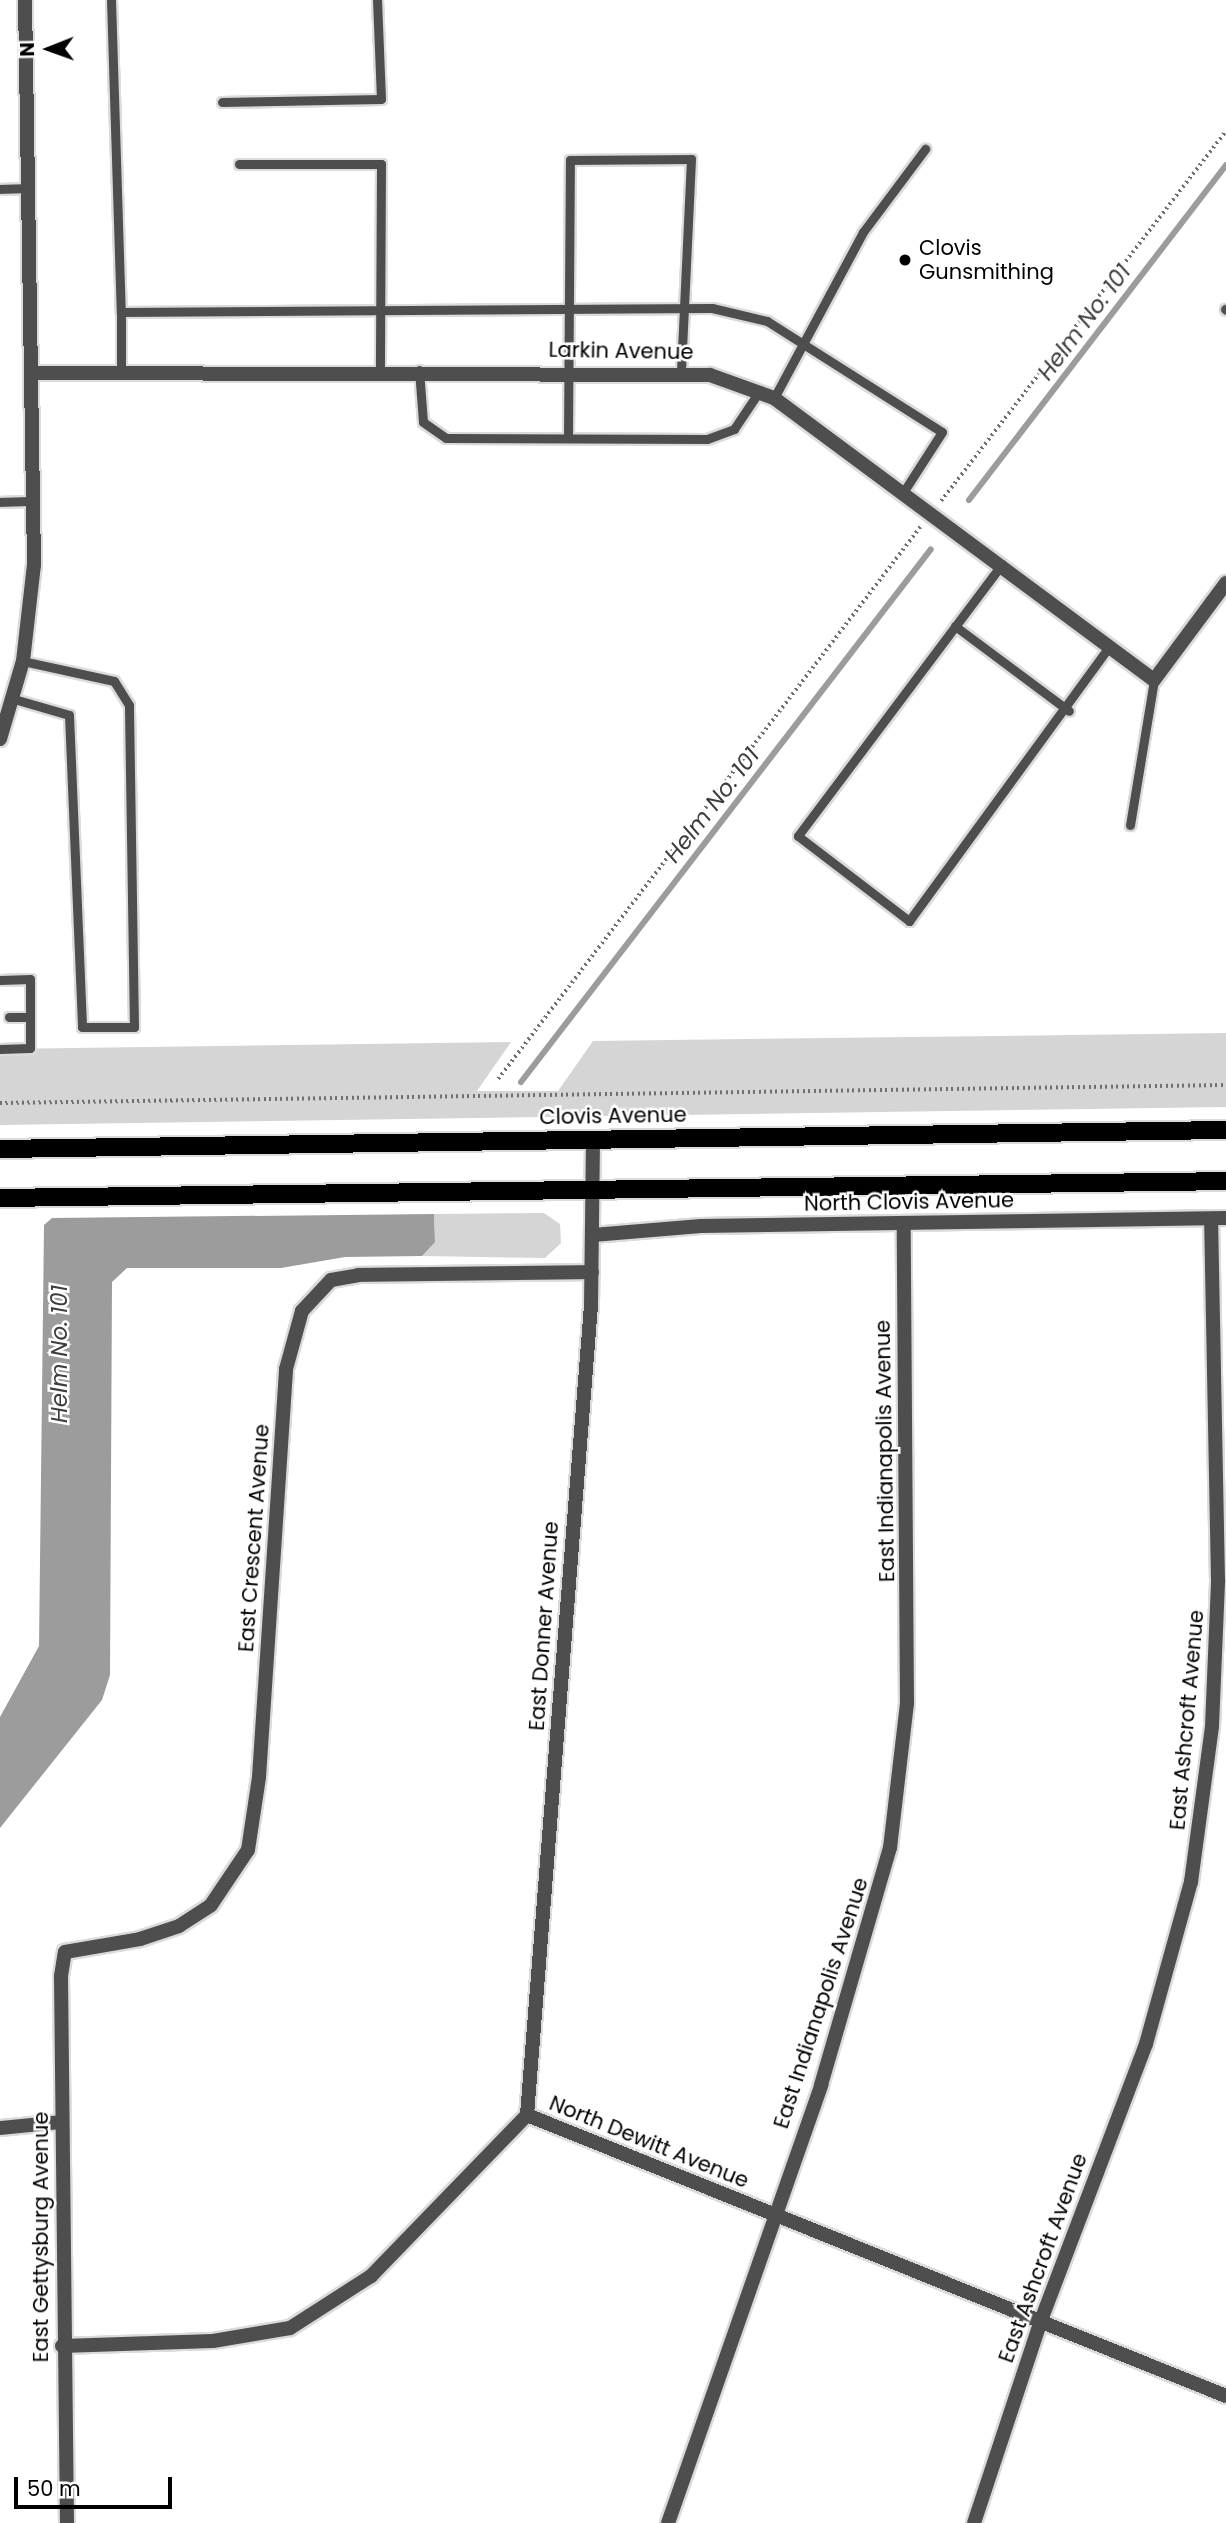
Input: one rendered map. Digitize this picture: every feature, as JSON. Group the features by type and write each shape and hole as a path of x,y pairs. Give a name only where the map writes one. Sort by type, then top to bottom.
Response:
{"main road":[{"name":"Clovis Avenue","path":"0,1149 1226,1129"},
{"path":"0,1198 1226,1181"}],"street":[{"path":"0,739 23,662 34,502 26,188 25,0"},
{"name":"Larkin Avenue","path":"31,373 681,370 760,390 904,491 1154,680"},
{"path":"1154,680 1226,583"},
{"name":"East Donner Avenue","path":"527,2115 592,1272 593,1139"},
{"name":"North Clovis Avenue","path":"593,1235 701,1226 1219,1219"},
{"name":"East Ashcroft Avenue","path":"974,2523 1040,2323 1172,1964 1204,1810 1218,1580 1219,1219"},
{"name":"East Indianapolis Avenue","path":"668,2523 874,1919 899,1784 908,1630 904,1223"},
{"name":"East Crescent Avenue","path":"65,1952 179,1926 211,1905 248,1850 259,1777 286,1370 302,1311 331,1280 358,1275 592,1272"},
{"name":"East Gettysburg Avenue","path":"65,1952 61,2122 62,2346 67,2523"},
{"name":"North Dewitt Avenue","path":"62,2346 213,2341 290,2328 370,2276 527,2115 1226,2396"},
{"path":"0,2128 61,2122"}],"lane":[{"path":"111,0 121,372"},
{"path":"222,102 381,99 377,0"},
{"path":"774,398 863,232 925,149"},
{"path":"568,438 572,310 570,160 691,159 688,307 681,370"},
{"path":"239,164 381,164 380,370"},
{"path":"0,189 26,188"},
{"path":"121,313 688,307 767,321 805,342 942,432 904,491"},
{"path":"419,370 423,422 433,432 568,438 723,436 742,421 760,390"},
{"path":"0,502 34,502"},
{"path":"1002,565 797,836 909,921 1069,711 1109,647"},
{"path":"955,626 1069,711"},
{"path":"14,699 69,715 82,1027 134,1027 129,705 114,681 23,662"},
{"path":"1130,825 1154,680"},
{"path":"0,980 30,979 30,1048 0,1049"},
{"path":"9,1017 30,1017"}],"path":[{"path":"498,1079 1226,131"},
{"path":"0,1103 1226,1085"}],"shaded area":[{"path":"1226,1033 1226,1107 0,1125 0,1049 511,1042 477,1091 558,1091 593,1041"},
{"path":"544,1213 560,1224 561,1243 545,1258 422,1256 435,1241 434,1214"}],"water":[{"path":"434,1214 435,1242 422,1256 345,1257 281,1268 127,1268 112,1282 110,1675 102,1700 0,1828 0,1717 39,1646 44,1225 52,1218"}],"waterway":[{"name":"Helm No. 101","path":"969,500 1226,165"},
{"name":"Helm No. 101","path":"521,1082 931,549"}],"place":[{"name":"Clovis Gunsmithing","path":"905,260"}]}
